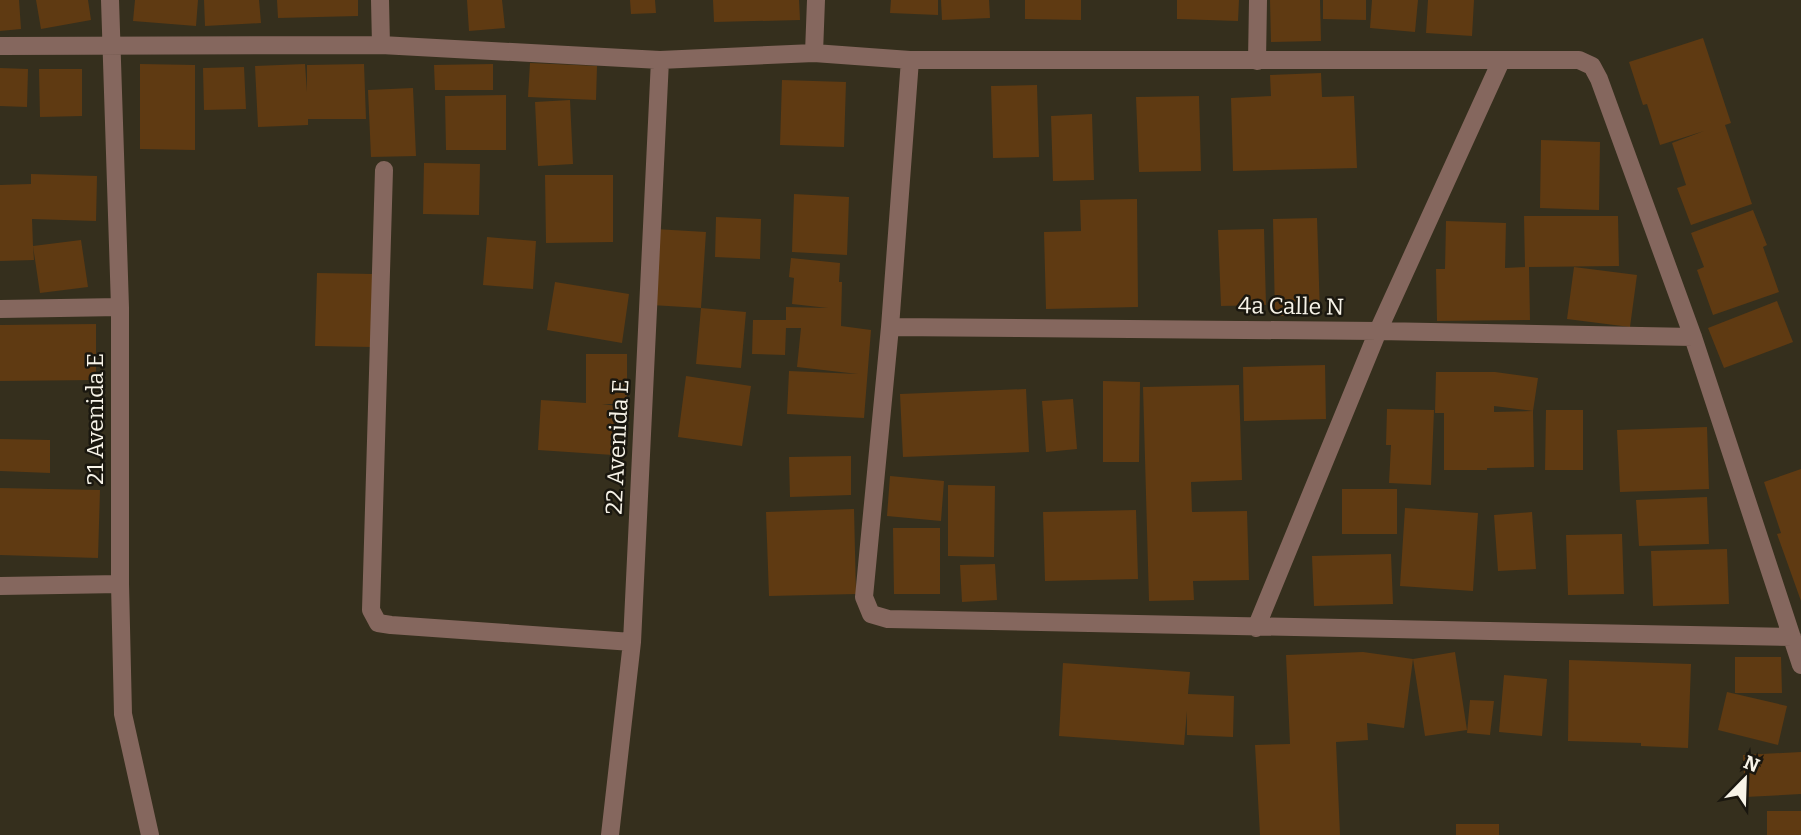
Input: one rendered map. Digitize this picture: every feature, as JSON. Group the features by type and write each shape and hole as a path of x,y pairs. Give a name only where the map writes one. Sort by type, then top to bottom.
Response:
{"street":[{"name":"21 Avenida E","path":"110,0 120,307 123,714 150,835"},
{"path":"380,0 381,44"},
{"path":"814,53 816,0"},
{"path":"1257,61 1258,0"},
{"path":"0,47 381,44 660,60 814,53 910,61 1579,60 1592,66 1599,79 1693,337 1801,664"},
{"name":"22 Avenida E","path":"610,835 632,642 660,60"},
{"path":"910,61 890,327 864,597 871,614 888,620 1792,637"},
{"path":"1256,628 1378,331 1501,61"},
{"path":"384,170 371,610 378,623 391,625 632,642"},
{"path":"0,309 120,307"},
{"name":"4a Calle N","path":"890,327 1693,337"},
{"path":"0,586 120,583"}],"building":[{"path":"0,0 19,0 21,29 0,31"},
{"path":"36,0 88,0 91,20 41,29"},
{"path":"135,0 198,0 196,26 133,21"},
{"path":"204,0 259,0 261,23 205,26"},
{"path":"277,0 358,0 358,16 278,18"},
{"path":"467,0 502,0 505,28 469,31"},
{"path":"630,0 655,0 656,13 631,14"},
{"path":"713,0 799,0 800,20 714,22"},
{"path":"891,0 938,0 938,15 890,13"},
{"path":"941,0 989,0 990,18 942,20"},
{"path":"1025,0 1081,0 1081,20 1025,19"},
{"path":"1177,0 1239,0 1238,21 1177,19"},
{"path":"1270,0 1320,0 1321,41 1271,42"},
{"path":"1323,0 1366,0 1366,20 1323,19"},
{"path":"1372,0 1418,0 1415,32 1370,28"},
{"path":"1428,0 1474,0 1472,36 1426,33"},
{"path":"1703,38 1731,123 1725,125 1752,204 1691,225 1677,188 1686,185 1672,143 1704,131 1660,145 1647,104 1643,105 1629,62"},
{"path":"530,63 597,66 596,100 528,97"},
{"path":"140,64 195,65 195,150 140,149"},
{"path":"305,64 307,92 307,65 364,64 366,119 308,119 308,125 258,127 255,66"},
{"path":"493,64 493,90 435,90 434,65"},
{"path":"244,67 246,109 204,110 203,68"},
{"path":"0,68 28,69 27,107 0,106"},
{"path":"39,69 82,69 82,116 40,117"},
{"path":"1321,73 1322,97 1354,96 1357,168 1233,171 1231,98 1271,96 1270,75"},
{"path":"782,80 846,82 844,147 780,145"},
{"path":"1037,85 1039,157 993,158 991,86"},
{"path":"413,88 416,156 371,157 368,90"},
{"path":"506,95 506,150 446,150 445,96"},
{"path":"1199,96 1201,171 1139,172 1136,97"},
{"path":"570,100 573,164 538,166 535,102"},
{"path":"1092,114 1094,180 1053,181 1051,116"},
{"path":"1541,140 1600,142 1599,210 1540,208"},
{"path":"424,163 480,164 479,215 423,214"},
{"path":"31,174 97,176 96,221 32,219 34,260 0,261 0,185 31,184"},
{"path":"545,175 613,175 613,242 546,243"},
{"path":"794,194 849,197 847,255 792,252"},
{"path":"1137,199 1138,307 1046,309 1044,232 1081,231 1080,200"},
{"path":"1753,210 1767,245 1763,247 1779,292 1713,315 1697,270 1704,267 1691,233"},
{"path":"1524,216 1618,216 1619,266 1529,267 1530,320 1437,321 1436,269 1445,269 1446,221 1506,223 1505,268 1525,267"},
{"path":"716,217 761,219 760,259 715,257"},
{"path":"1317,218 1320,315 1275,316 1273,219"},
{"path":"655,229 706,232 701,308 651,305"},
{"path":"1264,229 1266,305 1221,306 1218,230"},
{"path":"487,237 536,241 533,289 483,285"},
{"path":"81,240 88,287 40,293 33,246"},
{"path":"791,258 840,263 841,326 871,330 864,418 787,414 789,371 858,374 797,367 801,328 786,328 785,355 752,354 753,320 786,320 786,307 828,308 792,304 794,278 789,277"},
{"path":"1574,267 1637,275 1630,327 1567,319"},
{"path":"317,273 373,274 372,347 315,346"},
{"path":"555,282 629,294 622,343 547,330"},
{"path":"1777,301 1793,342 1724,368 1708,328"},
{"path":"701,308 746,312 741,368 696,364"},
{"path":"96,324 96,380 0,381 0,325"},
{"path":"586,354 627,354 627,404 602,404 617,406 613,455 538,450 541,400 586,403"},
{"path":"1325,365 1326,419 1244,421 1243,367"},
{"path":"1436,372 1495,372 1538,378 1533,411 1534,467 1444,470 1444,413 1435,413","holes":["1494,406 1533,411 1494,412"]},
{"path":"686,376 751,386 742,446 678,437"},
{"path":"1103,381 1140,382 1139,462 1103,462"},
{"path":"1239,385 1242,480 1191,482 1192,512 1247,511 1249,580 1193,581 1194,600 1149,601 1143,387"},
{"path":"1026,389 1029,452 903,457 900,394"},
{"path":"1073,399 1077,449 1046,452 1042,401"},
{"path":"1387,409 1434,410 1431,485 1389,483 1391,445 1386,445"},
{"path":"1546,410 1583,410 1583,470 1545,470"},
{"path":"1707,427 1709,489 1620,492 1617,430"},
{"path":"0,439 50,440 50,473 0,471"},
{"path":"851,456 851,495 790,497 789,457"},
{"path":"1801,469 1801,601 1777,534 1781,533 1764,482"},
{"path":"890,476 944,481 941,521 887,516"},
{"path":"948,485 995,486 994,557 948,556"},
{"path":"0,488 100,490 98,558 0,555"},
{"path":"1342,489 1397,489 1397,534 1342,534"},
{"path":"1707,497 1709,544 1639,546 1636,500"},
{"path":"1405,508 1478,513 1473,591 1400,586"},
{"path":"854,509 856,594 769,596 766,512"},
{"path":"1136,510 1138,579 1045,581 1043,512"},
{"path":"1532,512 1536,569 1498,571 1494,515"},
{"path":"893,528 940,528 940,594 894,594"},
{"path":"1622,534 1624,594 1568,595 1566,535"},
{"path":"1727,549 1729,604 1653,606 1651,551"},
{"path":"1391,554 1393,604 1314,606 1312,556"},
{"path":"995,564 997,600 962,602 960,565"},
{"path":"1363,652 1413,659 1404,728 1367,723 1368,740 1336,742 1340,835 1260,835 1255,745 1290,744 1286,655"},
{"path":"1455,652 1467,730 1425,736 1413,659"},
{"path":"1735,657 1781,657 1782,693 1735,693"},
{"path":"1569,660 1691,664 1688,748 1641,746 1641,743 1568,741"},
{"path":"1063,663 1190,672 1188,694 1234,696 1233,737 1187,735 1187,711 1184,745 1059,736"},
{"path":"1504,675 1547,679 1542,736 1499,732"},
{"path":"1727,692 1787,706 1778,745 1718,730"},
{"path":"1470,700 1494,701 1490,735 1467,733"},
{"path":"1801,752 1801,794 1745,797 1743,755"},
{"path":"1767,811 1801,811 1801,835 1767,835"},
{"path":"1456,824 1499,824 1499,835 1456,835"}]}
